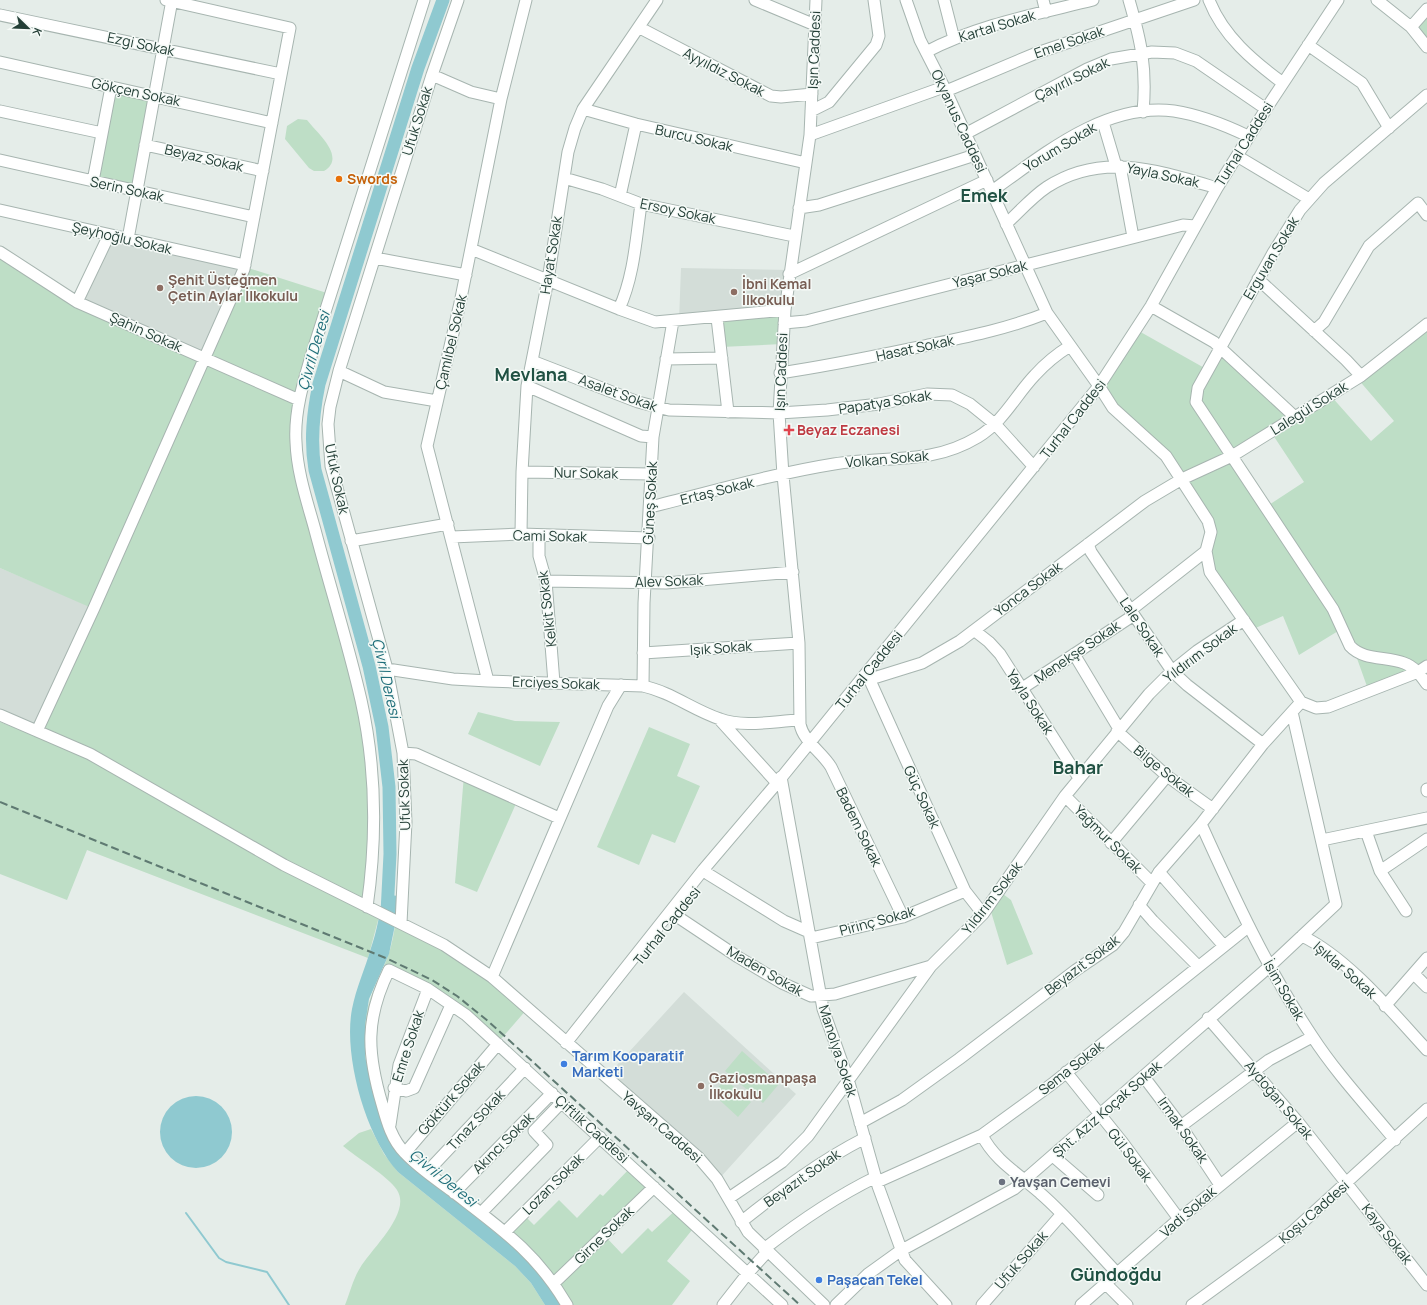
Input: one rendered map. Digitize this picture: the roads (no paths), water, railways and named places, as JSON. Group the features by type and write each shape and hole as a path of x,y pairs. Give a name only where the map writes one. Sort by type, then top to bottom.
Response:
{"street":[{"path":"37,731 94,608 245,265 290,28 170,0 163,49 128,239"},
{"path":"371,909 374,823 373,788 367,731 354,674 300,475 296,440 299,400 305,377 348,236 424,0"},
{"name":"Ufuk Sokak","path":"399,921 406,822 403,753 387,669 331,466 328,440 330,407 339,371 432,75 458,0"},
{"name":"Çamlıbel Sokak","path":"488,681 452,537 427,446 466,275 501,99 526,0"},
{"name":"Hayat Sokak","path":"521,534 522,472 527,386 548,280 571,139 583,109 640,28 657,0"},
{"path":"755,0 815,25"},
{"name":"Işın Caddesi","path":"810,742 802,732 800,720 798,643 779,413 780,373 789,274 810,135 816,0"},
{"path":"811,111 829,102 876,45 879,36 874,0"},
{"name":"Okyanus Caddesi","path":"906,0 926,52 945,89 1047,314 1100,386"},
{"path":"944,0 954,39"},
{"path":"1043,0 1046,12"},
{"name":"Kartal Sokak","path":"926,52 954,39 1093,0"},
{"path":"1129,0 1143,53 1145,76 1143,112"},
{"name":"Emel Sokak","path":"810,135 945,89 1034,54 1194,0"},
{"path":"1209,0 1218,18 1238,44 1264,68 1284,83"},
{"name":"Turhal Caddesi","path":"569,1045 679,900 867,675 1100,386 1151,306 1195,226 1248,136 1338,0"},
{"path":"1376,0 1411,27 1427,47"},
{"path":"1411,27 1427,9"},
{"name":"Ezgi Sokak","path":"0,15 281,74"},
{"name":"Ayyıldız Sokak","path":"640,28 770,96 781,97 812,94"},
{"path":"1308,45 1362,83 1389,128"},
{"name":"Çayırlı Sokak","path":"965,134 1087,69 1111,59 1143,53 1175,53 1191,58 1210,69 1266,109"},
{"name":"Gökçen Sokak","path":"0,62 272,123"},
{"path":"432,75 474,93 501,99"},
{"path":"93,181 111,87"},
{"name":"Erguvan Sokak","path":"1422,669 1405,663 1360,654 1350,646 1333,608 1196,402 1198,388 1220,347 1286,231 1309,199 1324,183 1427,95"},
{"name":"Burcu Sokak","path":"583,109 636,124 806,164"},
{"name":"Yorum Sokak","path":"992,191 1056,147 1103,122 1122,116 1157,110 1186,113 1210,120 1248,136"},
{"path":"0,111 102,133"},
{"path":"1103,122 1118,166 1134,237"},
{"path":"620,196 636,124"},
{"name":"Beyaz Sokak","path":"145,145 263,171"},
{"path":"799,208 819,205 975,155"},
{"path":"1237,156 1309,199"},
{"name":"Serin Sokak","path":"0,160 254,217"},
{"name":"Yayla Sokak","path":"1006,224 1037,196 1058,181 1080,173 1118,166 1149,169 1217,188"},
{"name":"Ersoy Sokak","path":"564,178 641,204 794,236"},
{"path":"789,274 987,180"},
{"path":"1314,331 1324,322 1368,246 1418,203 1427,215"},
{"path":"618,309 624,297 632,267 641,204"},
{"name":"Şeyhoğlu Sokak","path":"0,210 245,265"},
{"name":"Yaşar Sokak","path":"784,323 806,321 1183,225 1195,226"},
{"path":"77,302 109,235"},
{"path":"471,248 618,309 655,322 717,318 785,310"},
{"name":"Şahin Sokak","path":"0,252 77,302 299,400"},
{"path":"375,258 466,275"},
{"path":"1258,279 1361,376"},
{"path":"1151,306 1214,342 1295,417"},
{"name":"Hasat Sokak","path":"780,373 823,367 982,334 1016,325 1047,314"},
{"path":"717,318 728,412"},
{"name":"Güneş Sokak","path":"643,686 645,583 649,538 653,437 673,321"},
{"name":"Lalegül Sokak","path":"1182,479 1232,456 1361,376 1426,326"},
{"name":"Volkan Sokak","path":"783,474 835,464 882,459 923,458 964,445 996,425 1035,375 1070,346"},
{"path":"666,358 722,358"},
{"name":"Asalet Sokak","path":"532,361 657,408 684,412 779,413"},
{"path":"339,371 384,392 437,401"},
{"path":"527,386 642,436 653,437"},
{"path":"1100,386 1118,414 1160,450 1182,479 1211,527 1206,551 1210,572 1301,702 1316,708 1328,707 1422,669 1427,684"},
{"name":"Papatya Sokak","path":"779,413 827,410 879,404 927,394 945,394 957,397 970,404 996,425 1034,467"},
{"name":"Nur Sokak","path":"522,472 651,474"},
{"name":"Ertaş Sokak","path":"650,507 783,474"},
{"name":"Yonca Sokak","path":"867,675 877,677 922,662 975,631 1145,501 1182,479"},
{"path":"351,541 448,524"},
{"name":"Cami Sokak","path":"452,537 521,534 649,538"},
{"name":"Kelkit Sokak","path":"539,535 539,556 546,581 554,683"},
{"name":"Lale Sokak","path":"1088,544 1091,552 1172,671 1187,685 1263,744"},
{"name":"Menekşe Sokak","path":"1021,689 1132,613 1206,551"},
{"name":"Alev Sokak","path":"546,581 645,583 793,572"},
{"name":"Yıldırım Sokak","path":"729,1198 792,1153 812,1131 848,1079 931,966 983,914 1065,796 1148,694 1172,671 1197,651 1244,620"},
{"name":"Yayla Sokak","path":"975,631 995,647 1079,778"},
{"name":"Işık Sokak","path":"643,653 798,643"},
{"name":"Bilge Sokak","path":"1074,654 1118,730 1167,776 1213,809"},
{"name":"Erciyes Sokak","path":"387,669 453,679 643,686 665,692 719,719 734,723 800,720"},
{"name":"Güç Sokak","path":"867,675 965,891 983,914"},
{"path":"492,977 608,706 621,685"},
{"name":"Beyazıt Sokak","path":"860,1123 902,1100 943,1071 1076,970 1113,945 1124,932 1159,872 1201,824 1263,744 1301,702"},
{"path":"1292,712 1322,840 1427,818"},
{"path":"0,716 107,762 284,865"},
{"name":"Erciyes Sokak","path":"719,719 779,780"},
{"path":"0,722 88,760 192,820 256,853 284,865"},
{"name":"Badem Sokak","path":"810,742 831,767 903,917"},
{"path":"403,753 416,754 560,818"},
{"path":"1111,844 1167,776"},
{"name":"Manolya Sokak","path":"779,780 826,1017 848,1079 876,1179 900,1251 913,1270 946,1305"},
{"name":"Yağmur Sokak","path":"1065,796 1111,844 1152,883"},
{"name":"Turhal Caddesi","path":"569,1045 708,874 760,803"},
{"name":"İsim Sokak","path":"1201,824 1248,928 1312,1037 1395,1140"},
{"path":"1366,831 1380,871 1406,911"},
{"path":"1380,871 1427,839"},
{"name":"Şht. Aziz Koçak Sokak","path":"836,1305 868,1274 900,1251 1003,1197 1024,1181 1144,1077 1208,1018 1270,966 1336,904 1322,840"},
{"name":"Yavşan Caddesi","path":"284,865 371,909 399,921 444,945 492,977 699,1158 717,1178 741,1222 766,1250 824,1305"},
{"name":"Yağmur Sokak","path":"1159,872 1224,946"},
{"path":"708,874 784,921 810,935"},
{"name":"Pirinç Sokak","path":"810,935 903,917 965,891"},
{"path":"1139,905 1152,921 1198,966"},
{"name":"Maden Sokak","path":"675,915 738,957 782,983 811,996 821,996 931,966"},
{"name":"Sema Sokak","path":"723,1305 766,1250 824,1205 876,1179 982,1136 1066,1072 1198,966 1248,928"},
{"name":"Işıklar Sokak","path":"1302,936 1325,949 1386,1006 1427,1050"},
{"name":"Işıklar Sokak","path":"1386,1006 1427,958"},
{"name":"Çiftlik Caddesi","path":"390,1128 376,1081 370,1047 370,1032 375,1001 389,970 428,989 466,1015 782,1305"},
{"path":"1414,974 1427,987"},
{"name":"Emre Sokak","path":"390,1128 394,1088 403,1053 428,989"},
{"path":"394,1088 406,1091 414,1088 451,1005"},
{"name":"Aydoğan Sokak","path":"1208,1018 1255,1070 1348,1183"},
{"path":"1181,1126 1281,1052 1312,1037"},
{"name":"Göktürk Sokak","path":"405,1153 498,1044"},
{"name":"Tınaz Sokak","path":"427,1172 525,1068"},
{"name":"Gül Sokak","path":"1066,1072 1123,1142 1179,1219"},
{"name":"Irmak Sokak","path":"1144,1077 1181,1126 1220,1185"},
{"name":"Akıncı Sokak","path":"454,1193 552,1093"},
{"path":"481,1213 546,1145 534,1131 562,1102"},
{"name":"Koşu Caddesi","path":"1192,1305 1268,1251 1348,1183 1427,1109"},
{"name":"Vadi Sokak","path":"1081,1305 1179,1219 1298,1122"},
{"path":"390,1128 405,1153 427,1172 505,1232 539,1263 554,1283 567,1305"},
{"path":"982,1136 987,1146 1024,1181 1040,1193 1118,1274"},
{"name":"Lozan Sokak","path":"505,1232 600,1137"},
{"name":"Beyazıt Sokak","path":"741,1222 841,1150 865,1138"},
{"path":"1053,1156 1098,1195"},
{"name":"Kaya Sokak","path":"1348,1183 1427,1285"},
{"name":"Girne Sokak","path":"554,1283 654,1187"},
{"name":"Ufuk Sokak","path":"982,1305 1061,1215"},
{"path":"1106,1284 1127,1305"}],"water":[{"path":"383,894 398,896 395,925 389,954 369,999 365,1025 365,1056 373,1092 382,1122 449,1195 524,1256 542,1275 561,1305 545,1305 531,1283 515,1266 398,1172 386,1157 376,1138 367,1117 354,1072 350,1028 352,1009 375,935"},
{"path":"196,1096 216,1102 226,1112 232,1132 226,1152 216,1162 196,1168 176,1162 166,1152 160,1132 166,1112 176,1102"}],"waterway":[{"name":"Çivril Deresi","path":"387,913 390,854 389,787 382,727 369,666 315,470 313,459 313,427 319,384 418,68 443,0"},
{"path":"186,1213 219,1258 226,1262 267,1272 289,1305"}],"railway":[{"path":"0,802 388,959 432,980 457,996 488,1021 800,1305"}],"place":[{"name":"Swords","path":"339,179"},
{"name":"Şehit Üsteğmen Çetin Aylar İlkokulu","path":"160,288"},
{"name":"İbni Kemal İlkokulu","path":"734,292"},
{"name":"Beyaz Eczanesi","path":"789,430"},
{"name":"Tarım Kooparatif Marketi","path":"564,1064"},
{"name":"Gaziosmanpaşa İlkokulu","path":"701,1086"},
{"name":"Yavşan Cemevi","path":"1002,1182"},
{"name":"Paşacan Tekel","path":"819,1280"}],"district":[{"name":"Emek","path":"984,196"},
{"name":"Mevlana","path":"531,375"},
{"name":"Bahar","path":"1078,768"},
{"name":"Gündoğdu","path":"1116,1275"}]}
